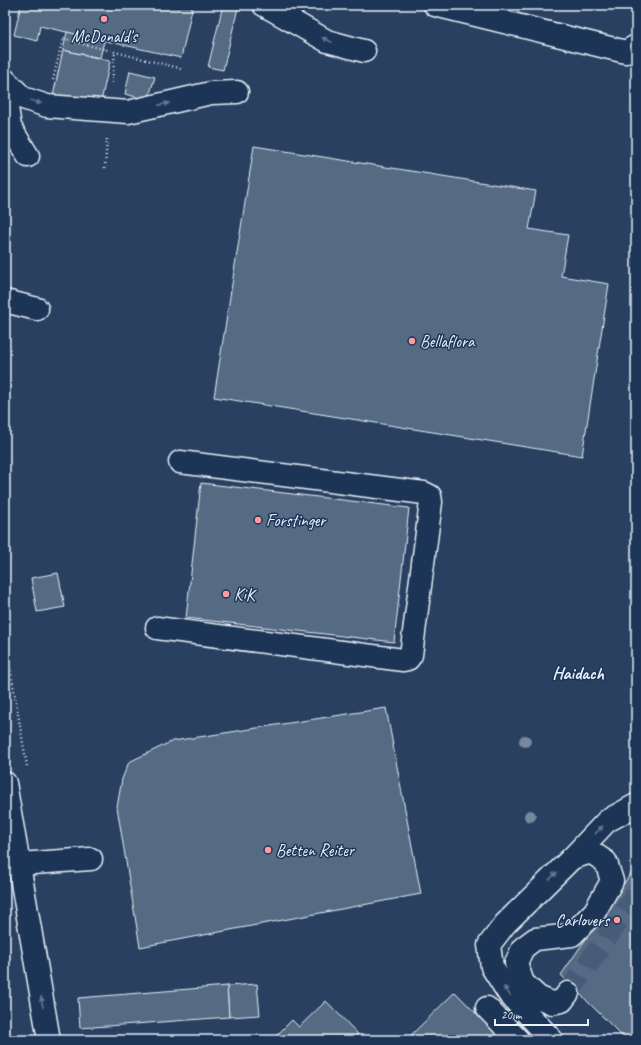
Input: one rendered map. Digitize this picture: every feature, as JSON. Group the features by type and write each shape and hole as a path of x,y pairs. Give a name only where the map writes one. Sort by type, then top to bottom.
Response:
{"main road":[{"path":"264,5 327,41 364,51"},
{"path":"435,5 626,52 636,46"},
{"path":"5,80 23,98 47,106 128,112 211,93 237,92"},
{"path":"5,94 10,127 28,156"},
{"path":"5,302 37,309"},
{"path":"157,628 403,660 408,659 411,655 431,502 430,496 424,493 180,462"},
{"path":"5,783 12,865 49,1040"},
{"path":"552,1040 509,994 492,967 489,945 505,924 607,821 636,805"},
{"path":"568,993 562,1001 552,1003 538,997 523,983 516,963 523,948 535,939 572,936 595,911 612,881 606,862 591,852 572,858"},
{"path":"12,865 91,860"},
{"path":"536,892 528,914 535,928 549,938"},
{"path":"488,1008 518,1040"}],"path":[{"path":"83,44 86,37"},
{"path":"47,106 62,38 179,68 211,93"}],"building":[{"path":"21,5 193,5 181,58 40,26 37,41 14,35"},
{"path":"223,5 238,8 223,70 208,67"},
{"path":"67,32 104,41 100,58 63,50"},
{"path":"63,50 110,61 100,106 53,96"},
{"path":"130,71 155,77 148,100 125,94"},
{"name":"Bellaflora","path":"254,146 536,191 529,229 568,235 561,276 609,284 582,456 214,397"},
{"path":"201,483 409,508 394,642 186,618"},
{"path":"58,573 65,607 37,612 31,578"},
{"name":"Betten Reiter","path":"386,708 421,894 140,947 117,807 122,779 129,762 173,741"},
{"name":"Carlovers","path":"636,866 636,1040 626,1040 561,975"},
{"path":"257,984 260,1015 229,1017 227,986"},
{"path":"227,986 229,1017 80,1028 78,998"},
{"path":"455,992 502,1040 406,1040"},
{"path":"326,1001 358,1034 351,1040 272,1040 292,1020 299,1027"}],"tunnel":[{"path":"568,993 636,895"}],"place":[{"name":"McDonald's","path":"104,19"},
{"name":"Bellaflora","path":"412,341"},
{"name":"Forstinger","path":"258,520"},
{"name":"KiK","path":"226,594"},
{"name":"Betten Reiter","path":"268,850"},
{"name":"Carlovers","path":"617,920"}],"district":[{"name":"Haidach","path":"578,673"}]}
